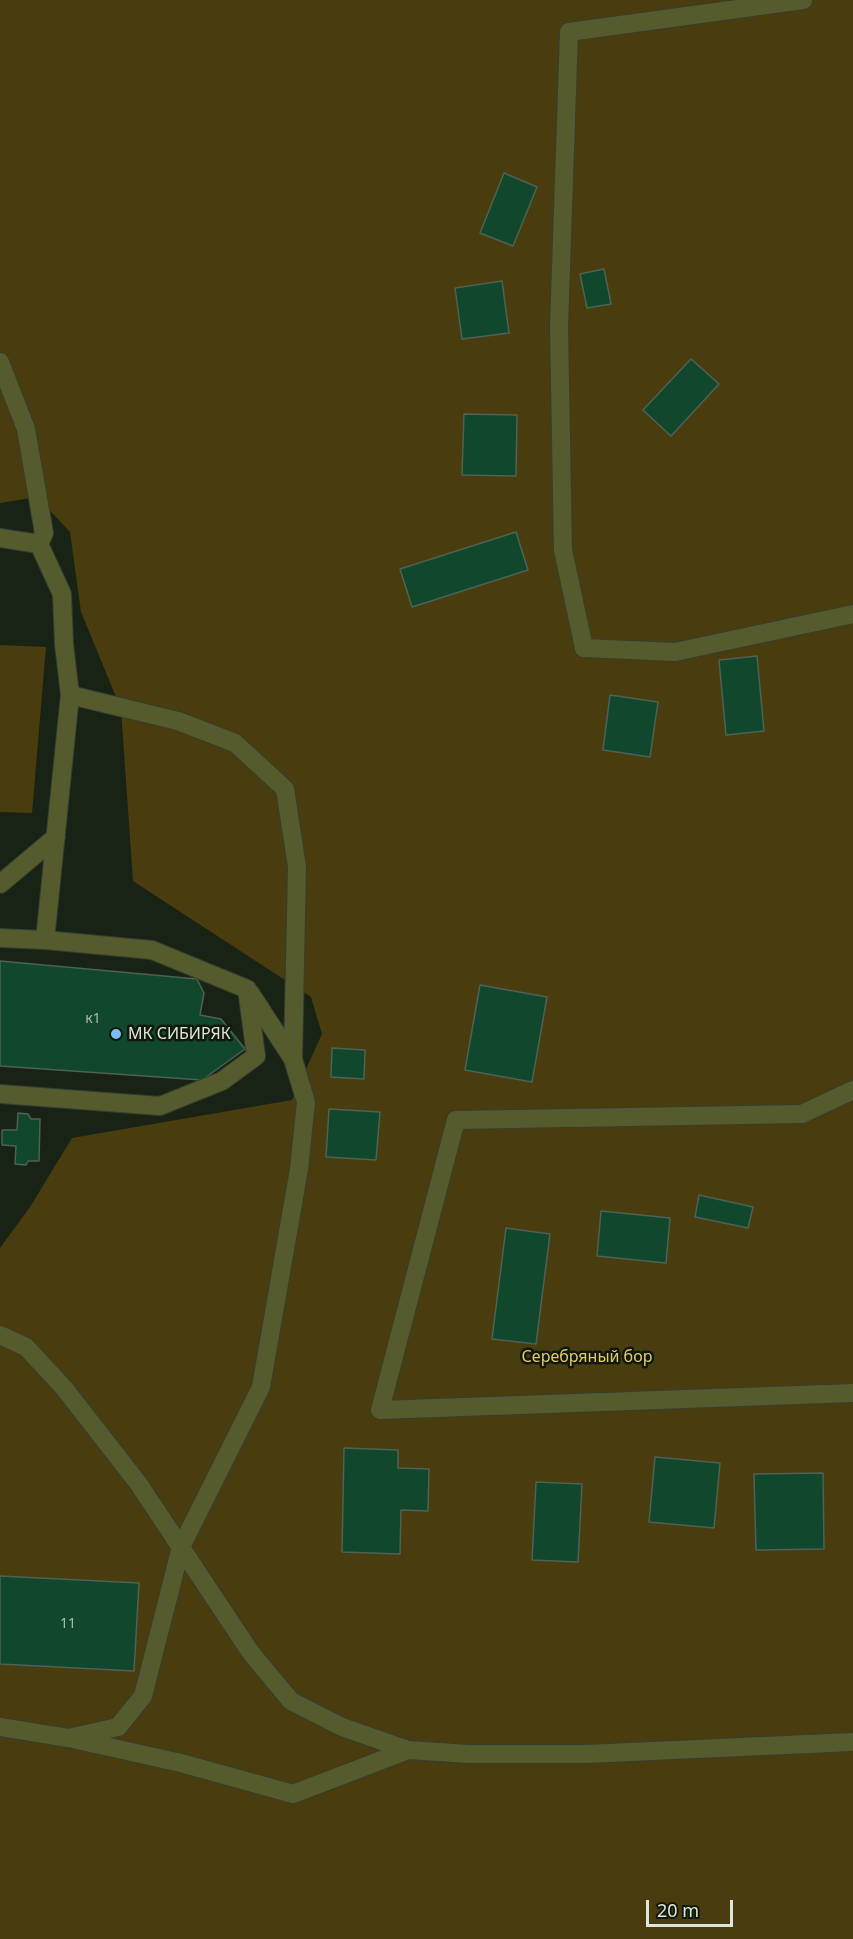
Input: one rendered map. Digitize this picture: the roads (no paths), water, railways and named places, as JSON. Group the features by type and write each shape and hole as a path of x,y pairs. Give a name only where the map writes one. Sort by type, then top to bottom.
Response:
{"lane":[{"path":"803,0 569,32 559,327 563,550 584,648 675,652 853,614"},
{"path":"0,362 26,429 44,533 39,544 62,594 64,644 70,695 45,940"},
{"path":"0,538 39,544"},
{"path":"70,695 178,721 235,743 285,789 297,867 293,1059"},
{"path":"0,884 56,837"},
{"path":"0,938 152,950 247,989 293,1059 306,1102 299,1169 261,1387 181,1547 143,1696 118,1727 68,1738"},
{"path":"0,1095 160,1106 222,1081 256,1056 247,989"},
{"path":"853,1090 802,1114 456,1120 380,1410 853,1394"},
{"path":"0,1335 26,1347 63,1388 138,1483 251,1653 291,1701 342,1728 408,1750 470,1754 586,1754 853,1742"},
{"path":"0,1727 68,1738 181,1763 292,1794 408,1750"}],"place":[{"name":"МК СИБИРЯК","path":"116,1034"}],"park label":[{"name":"Серебряный бор","path":"587,1357"}]}
